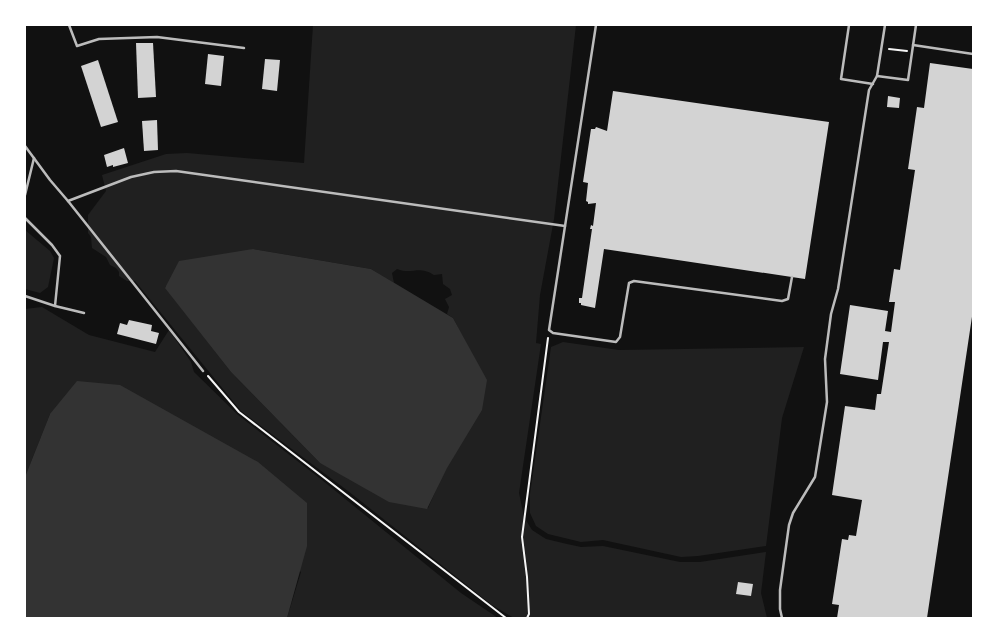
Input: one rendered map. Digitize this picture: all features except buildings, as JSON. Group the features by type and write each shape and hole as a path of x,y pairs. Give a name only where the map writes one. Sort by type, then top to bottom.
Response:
{"lane":[{"path":"69,25 77,46 99,39 157,37 244,48"},
{"path":"596,25 549,330 553,333 616,342 620,337 629,284 634,281 782,301 788,299 792,277"},
{"path":"849,25 841,79 873,84"},
{"path":"782,618 780,590 789,525 793,513 815,478 827,402 825,359 831,314 838,289 869,90 877,76 885,25"},
{"path":"877,76 908,80 916,25"},
{"path":"913,45 973,54"},
{"path":"25,146 203,371"},
{"path":"25,195 34,158"},
{"path":"68,200 131,177 154,172 176,171 565,226"},
{"path":"25,219 52,245 60,256 55,306"},
{"path":"25,296 84,313"}],"path":[{"path":"888,47 888,49 912,52"},
{"path":"527,618 529,614 527,577 522,537 549,330"},
{"path":"203,371 239,412 506,618"}],"shaded area":[{"path":"313,25 576,25 554,219 540,295 536,343 541,344 519,493 524,517 532,530 546,539 581,547 603,546 680,562 700,562 766,552 761,593 767,618 514,618 492,605 348,491 241,411 135,281 127,281 119,276 119,272 110,265 106,257 92,248 91,237 88,233 88,215 106,191 102,175 166,154 187,153 304,163","holes":["253,249 371,269 394,283 392,273 397,269 403,271 419,270 434,275 442,274 443,284 450,289 452,295 445,299 449,307 447,314 453,318 486,380 428,508 320,463 231,372 165,287"]},
{"path":"25,230 50,251 54,258 48,287 40,293 25,289"},
{"path":"253,249 371,269 453,318 487,380 482,410 447,468 427,509 389,502 320,463 231,372 165,288 179,261"},
{"path":"42,307 89,335 155,352 169,330 191,362 194,372 238,415 322,480 461,593 498,618 287,618 301,572 50,414 25,477 25,309"},
{"path":"563,342 619,350 804,347 782,418 766,546 681,557 603,540 581,542 548,534 536,526 530,513 530,494 551,347"},
{"path":"77,381 120,385 258,462 307,503 307,546 287,618 25,618 25,477 50,414"}]}
